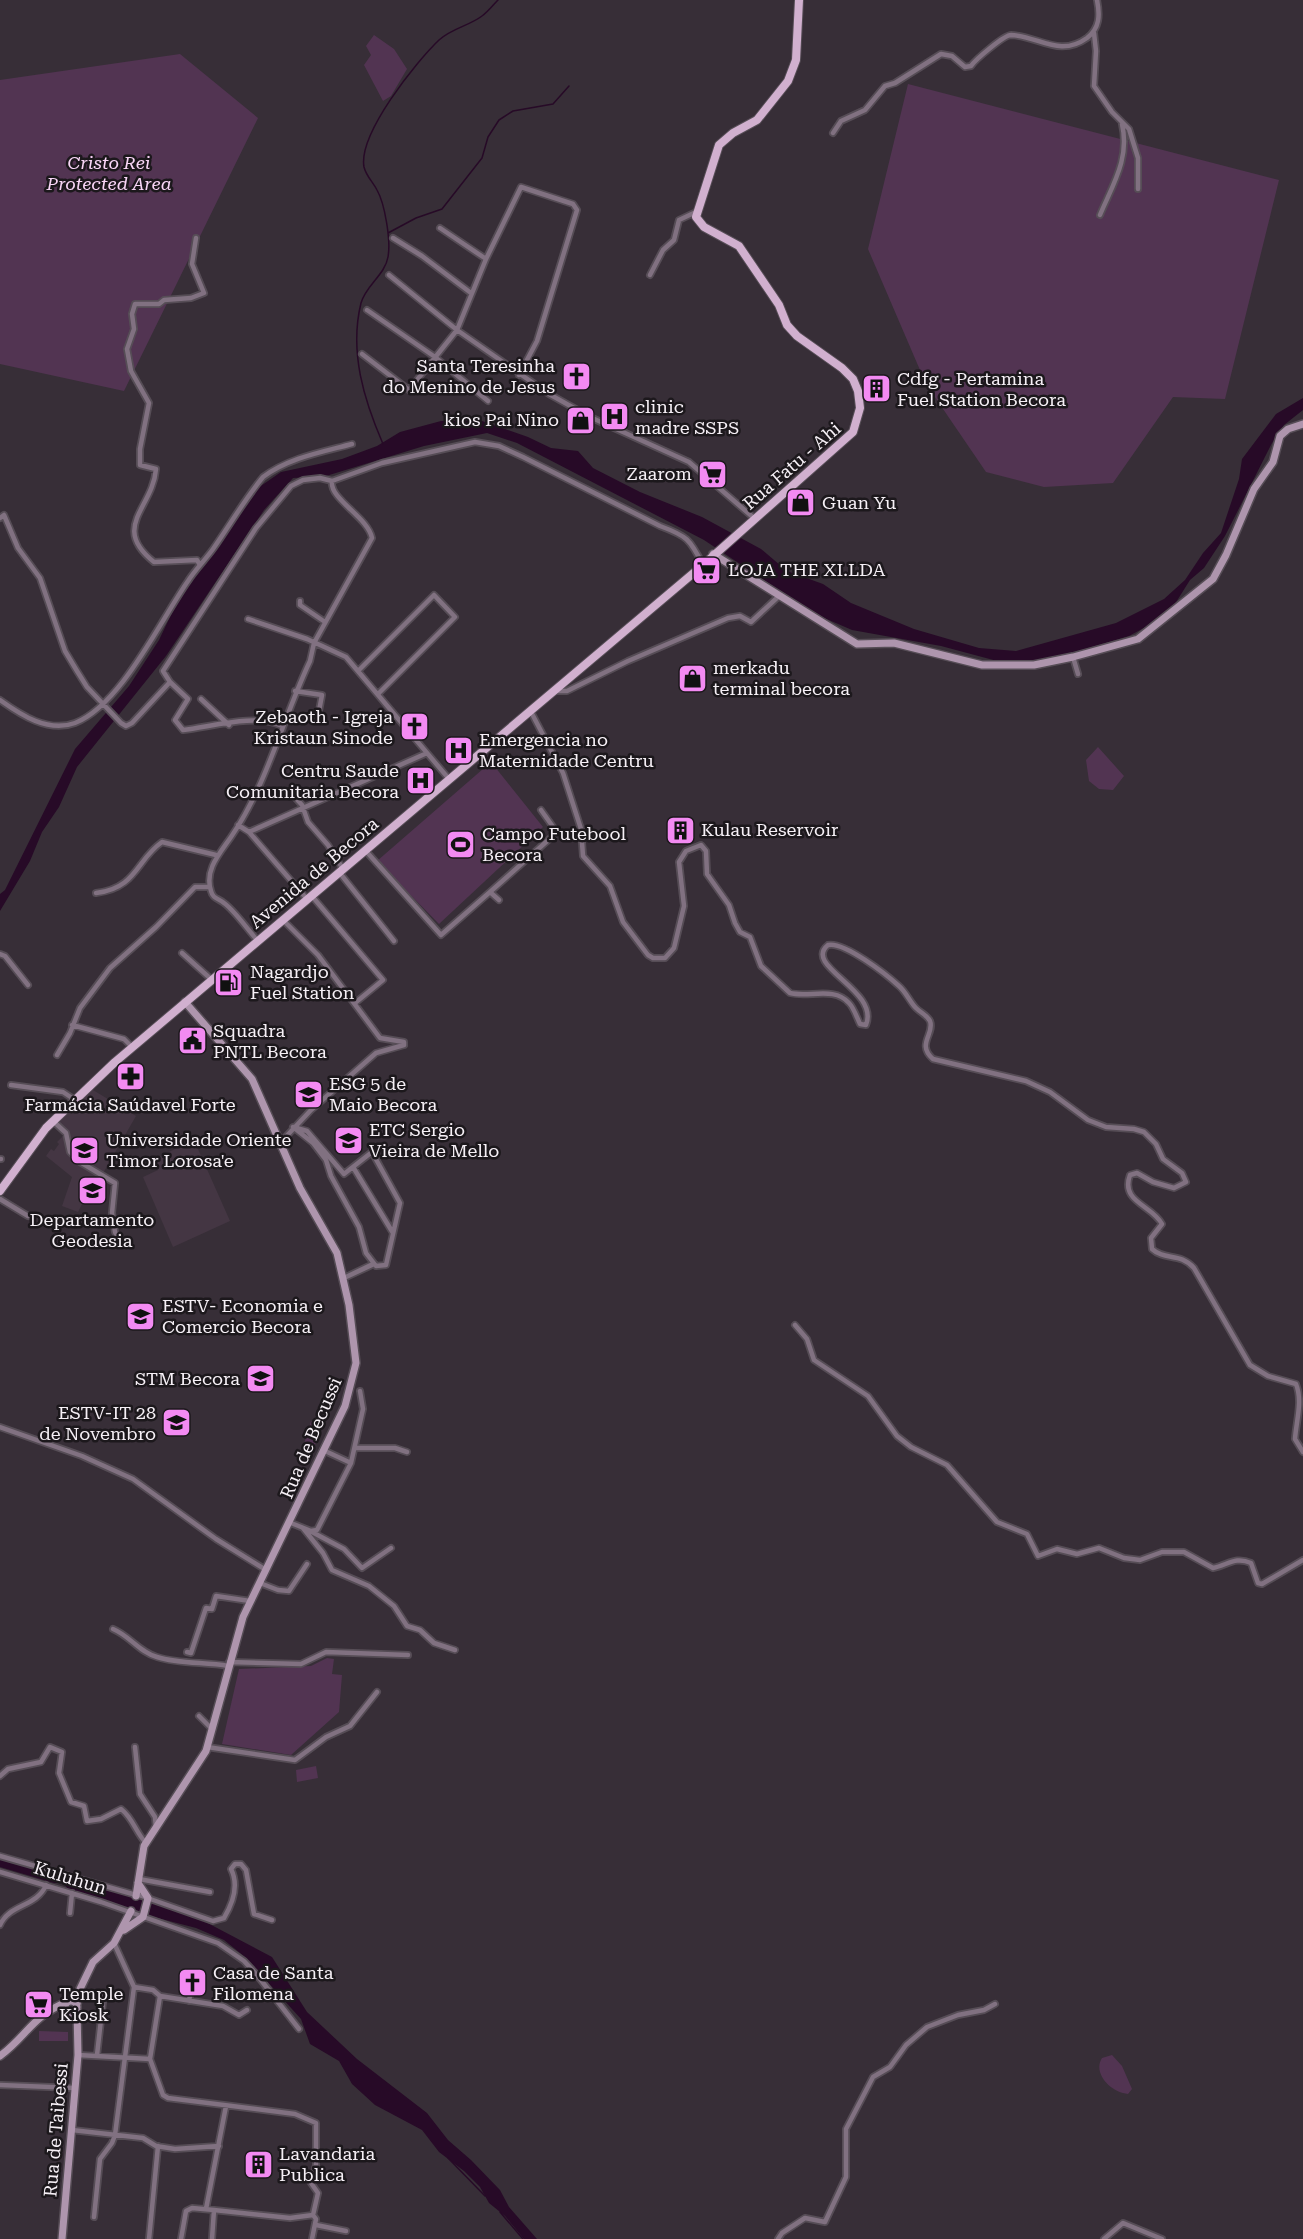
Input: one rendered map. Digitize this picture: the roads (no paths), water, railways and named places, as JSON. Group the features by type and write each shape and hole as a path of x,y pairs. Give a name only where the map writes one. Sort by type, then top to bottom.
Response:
{"main road":[{"path":"696,212 707,188 713,157 718,145 733,133 757,120 788,81 796,60 799,0"},
{"name":"Rua Fatu - Ahi","path":"696,212 704,227 739,246 779,305 787,325 797,336 847,372 858,391 859,415 853,432 748,525"},
{"name":"Avenida de Becora","path":"0,1191 53,1121 132,1047 284,921 309,897 555,691 748,525"}],"street":[{"path":"1097,0 1100,13 1094,33 1096,51 1094,86 1129,129 1138,158 1138,189"},
{"path":"833,133 842,121 865,110 885,86 895,83 941,54 952,56 965,67 971,66 975,58 990,50 1005,37 1012,35 1050,46 1064,46 1077,45 1094,33"},
{"path":"1100,215 1124,162 1125,138 1121,122"},
{"path":"362,354 409,390 457,330 471,293 520,187 576,208 537,341 519,375"},
{"path":"650,275 663,250 674,240 679,220 696,212"},
{"path":"440,228 486,259"},
{"path":"196,238 192,264 204,293 191,298 164,300 159,304 135,304 132,314 134,329 127,349 131,371 149,403 140,449 140,465 156,468 151,490 138,511 134,540 139,550 154,562 197,560 200,565"},
{"path":"393,238 422,256 471,293"},
{"path":"389,275 457,330 519,375 590,417 689,462 755,519"},
{"path":"367,310 435,357 488,401"},
{"path":"715,552 778,596 857,644 894,644 982,665 1021,666 1073,657 1138,639 1212,579 1226,555 1254,489 1273,462 1280,436 1288,429 1303,424"},
{"path":"282,726 251,720 183,730 175,720 188,699 179,688 170,682 163,671 166,663 256,528 291,486 303,480 320,478 332,481 382,464 475,442 486,442 523,457 660,526 682,534 691,540 703,565"},
{"path":"0,700 33,722 58,726 74,724 105,707 200,565 263,477 273,470 308,456 352,444"},
{"path":"258,941 224,902 215,899 210,886 216,855 251,801 295,691 310,661 314,643 372,538 357,515 334,492 332,481"},
{"path":"0,519 4,515 18,549 40,578 65,651 87,687 121,723 126,726 132,723 170,682"},
{"path":"359,670 434,595 455,617 378,694"},
{"path":"555,691 567,691 628,661 728,618 740,616 751,622 778,596"},
{"path":"300,601 300,605 326,622"},
{"path":"248,619 346,657 449,778"},
{"path":"1073,657 1078,674"},
{"path":"295,691 322,695 319,711"},
{"path":"201,699 229,725"},
{"path":"530,710 563,773 581,829 583,856 610,886 623,922 648,955 665,958 674,948 684,906 679,862 686,851 701,845 706,851 707,874 725,897 740,932 750,937 761,966 790,993 840,996 850,1003 860,1024 866,1025 866,1014 856,989 830,969 822,958 823,951 828,945 841,945 900,986 917,1009 928,1018 931,1027 925,1041 929,1056 933,1059 1035,1084 1088,1120 1106,1127 1139,1130 1151,1139 1163,1159 1182,1173 1186,1182 1174,1188 1158,1184 1137,1173 1130,1175 1127,1184 1131,1196 1162,1224 1151,1238 1152,1249 1160,1255 1182,1258 1194,1268 1250,1365 1268,1376 1287,1381 1297,1387 1299,1412 1295,1439 1303,1452"},
{"path":"249,832 427,753"},
{"path":"291,793 304,808 308,822 328,844 341,870 394,941"},
{"path":"365,850 441,935 555,834 556,831 541,810"},
{"path":"237,825 249,832 383,980 355,1003"},
{"path":"96,893 109,892 120,886 162,842 216,855"},
{"path":"57,1055 80,1008 110,968 156,927 195,887 210,886"},
{"path":"490,892 499,900"},
{"path":"280,1143 293,1127 376,1053 404,1045 404,1042 380,1038 318,956 284,921"},
{"path":"182,953 212,980"},
{"path":"0,954 28,986"},
{"name":"Rua de Becussi","path":"136,1895 146,1843 207,1747 228,1664 250,1601 291,1523 349,1394 356,1363 354,1335 338,1253 300,1188 252,1079 185,1002"},
{"path":"72,1025 124,1039 132,1047"},
{"path":"11,1085 63,1092 75,1100"},
{"path":"53,1121 66,1133 70,1152 80,1162 116,1183 112,1213 115,1232 120,1242"},
{"path":"293,1127 307,1131 344,1174 372,1152 400,1203 386,1265 374,1264 344,1278 371,1268 374,1264"},
{"path":"293,1127 313,1143 326,1160 331,1176 359,1227 366,1253 374,1264"},
{"path":"353,1167 393,1233"},
{"path":"0,1199 28,1216"},
{"path":"795,1325 807,1339 815,1362 868,1396 886,1424 903,1442 947,1465 996,1522 1027,1534 1038,1556 1057,1549 1077,1554 1099,1548 1124,1558 1140,1560 1162,1552 1184,1552 1213,1568 1230,1560 1246,1560 1251,1563 1258,1583 1262,1584 1303,1560"},
{"path":"311,1531 318,1528 351,1463 364,1404 360,1391"},
{"path":"0,1427 82,1456 134,1479 216,1539 266,1570"},
{"path":"355,1448 395,1448 407,1452"},
{"path":"323,1450 351,1463"},
{"path":"291,1523 344,1549 362,1569 391,1548"},
{"path":"303,1528 323,1553 332,1570 369,1586 394,1606 407,1626 420,1630 434,1643 454,1650"},
{"path":"260,1583 278,1590 289,1591 306,1564"},
{"path":"187,1652 191,1653 206,1608 212,1609 216,1596 250,1601"},
{"path":"113,1629 124,1634 131,1642 157,1658 228,1664 301,1664 326,1652 408,1655"},
{"path":"207,1747 295,1760 326,1737 350,1726 377,1692"},
{"path":"199,1716 212,1728"},
{"path":"0,1776 8,1769 41,1762 50,1747 62,1752 59,1773 71,1802 84,1806 87,1821 100,1819 121,1809 128,1814 137,1834 146,1843"},
{"path":"135,1747 140,1794 155,1817 156,1828"},
{"path":"0,1856 136,1895 213,1921 224,1918 236,1884 232,1865 241,1864 246,1870 254,1914 272,1920"},
{"name":"Kuluhun","path":"0,1872 131,1912 218,1943 244,1961 298,2028"},
{"path":"138,1881 210,1892"},
{"path":"122,1931 143,1917 147,1900 138,1881"},
{"path":"0,1925 4,1917 12,1910 33,1900 46,1886"},
{"path":"70,1913 72,1893"},
{"name":"Rua de Taibessi","path":"62,2239 78,2055 76,2023 71,2007 93,1962 114,1943 131,1912"},
{"path":"94,2217 100,2159 115,2135 134,1987 114,1943"},
{"path":"189,2001 192,1984"},
{"path":"134,1987 153,1990 160,1996 229,2008 238,2015 247,2010"},
{"path":"97,2055 104,1993"},
{"path":"160,1996 150,2059 163,2095 168,2098 295,2114 316,2122 315,2165 311,2183 318,2193 313,2215 316,2224 312,2239"},
{"path":"778,2239 782,2233 806,2218 825,2222 846,2177 846,2129 873,2077 890,2067 906,2045 927,2027 958,2015 984,2010 995,2004"},
{"path":"0,2056 38,2017 50,2010 71,2007"},
{"path":"78,2055 150,2059"},
{"path":"0,2085 75,2088"},
{"path":"206,2209 226,2106"},
{"path":"72,2130 143,2138 158,2146 175,2150 219,2146"},
{"path":"149,2239 158,2146"},
{"path":"181,2239 187,2209 290,2218 313,2215"},
{"path":"212,2239 214,2210"},
{"path":"1104,2239 1123,2223 1162,2239"},
{"path":"316,2224 346,2231"}],"waterway":[{"path":"383,444 365,393 358,358 358,321 361,303 383,269 389,250 385,213 380,196 365,170 365,153 379,118 429,50 444,36 482,16 498,0"},
{"path":"388,233 416,218 442,209 482,158 488,137 499,120 513,111 553,104 569,86"},
{"path":"448,2158 485,2196"},
{"path":"500,2212 523,2239"}],"place":[{"name":"Santa Teresinha do Menino de Jesus","path":"576,376"},
{"name":"Cdfg - Pertamina Fuel Station Becora","path":"876,389"},
{"name":"clinic madre SSPS","path":"614,417"},
{"name":"kios Pai Nino","path":"580,420"},
{"name":"Zaarom","path":"713,474"},
{"name":"Guan Yu","path":"801,503"},
{"name":"LOJA THE XI.LDA","path":"707,570"},
{"name":"merkadu terminal becora","path":"692,678"},
{"name":"Zebaoth - Igreja Kristaun Sinode","path":"414,727"},
{"name":"Emergencia no Maternidade Centru","path":"458,750"},
{"name":"Centru Saude Comunitaria Becora","path":"420,781"},
{"name":"Kulau Reservoir","path":"680,830"},
{"name":"Campo Futebool Becora","path":"461,844"},
{"name":"Nagardjo Fuel Station","path":"229,982"},
{"name":"Squadra PNTL Becora","path":"192,1041"},
{"name":"Farmácia Saúdavel Forte","path":"130,1076"},
{"name":"ESG 5 de Maio Becora","path":"308,1094"},
{"name":"ETC Sergio Vieira de Mello","path":"348,1140"},
{"name":"Universidade Oriente Timor Lorosa'e","path":"85,1150"},
{"name":"Departamento Geodesia","path":"92,1191"},
{"name":"ESTV- Economia e Comercio Becora","path":"141,1316"},
{"name":"STM Becora","path":"261,1379"},
{"name":"ESTV-IT 28 de Novembro","path":"177,1423"},
{"name":"Casa de Santa Filomena","path":"192,1983"},
{"name":"Temple Kiosk","path":"38,2004"},
{"name":"Lavandaria Publica","path":"258,2164"}],"park label":[{"name":"Cristo Rei Protected Area","path":"109,174"}]}
